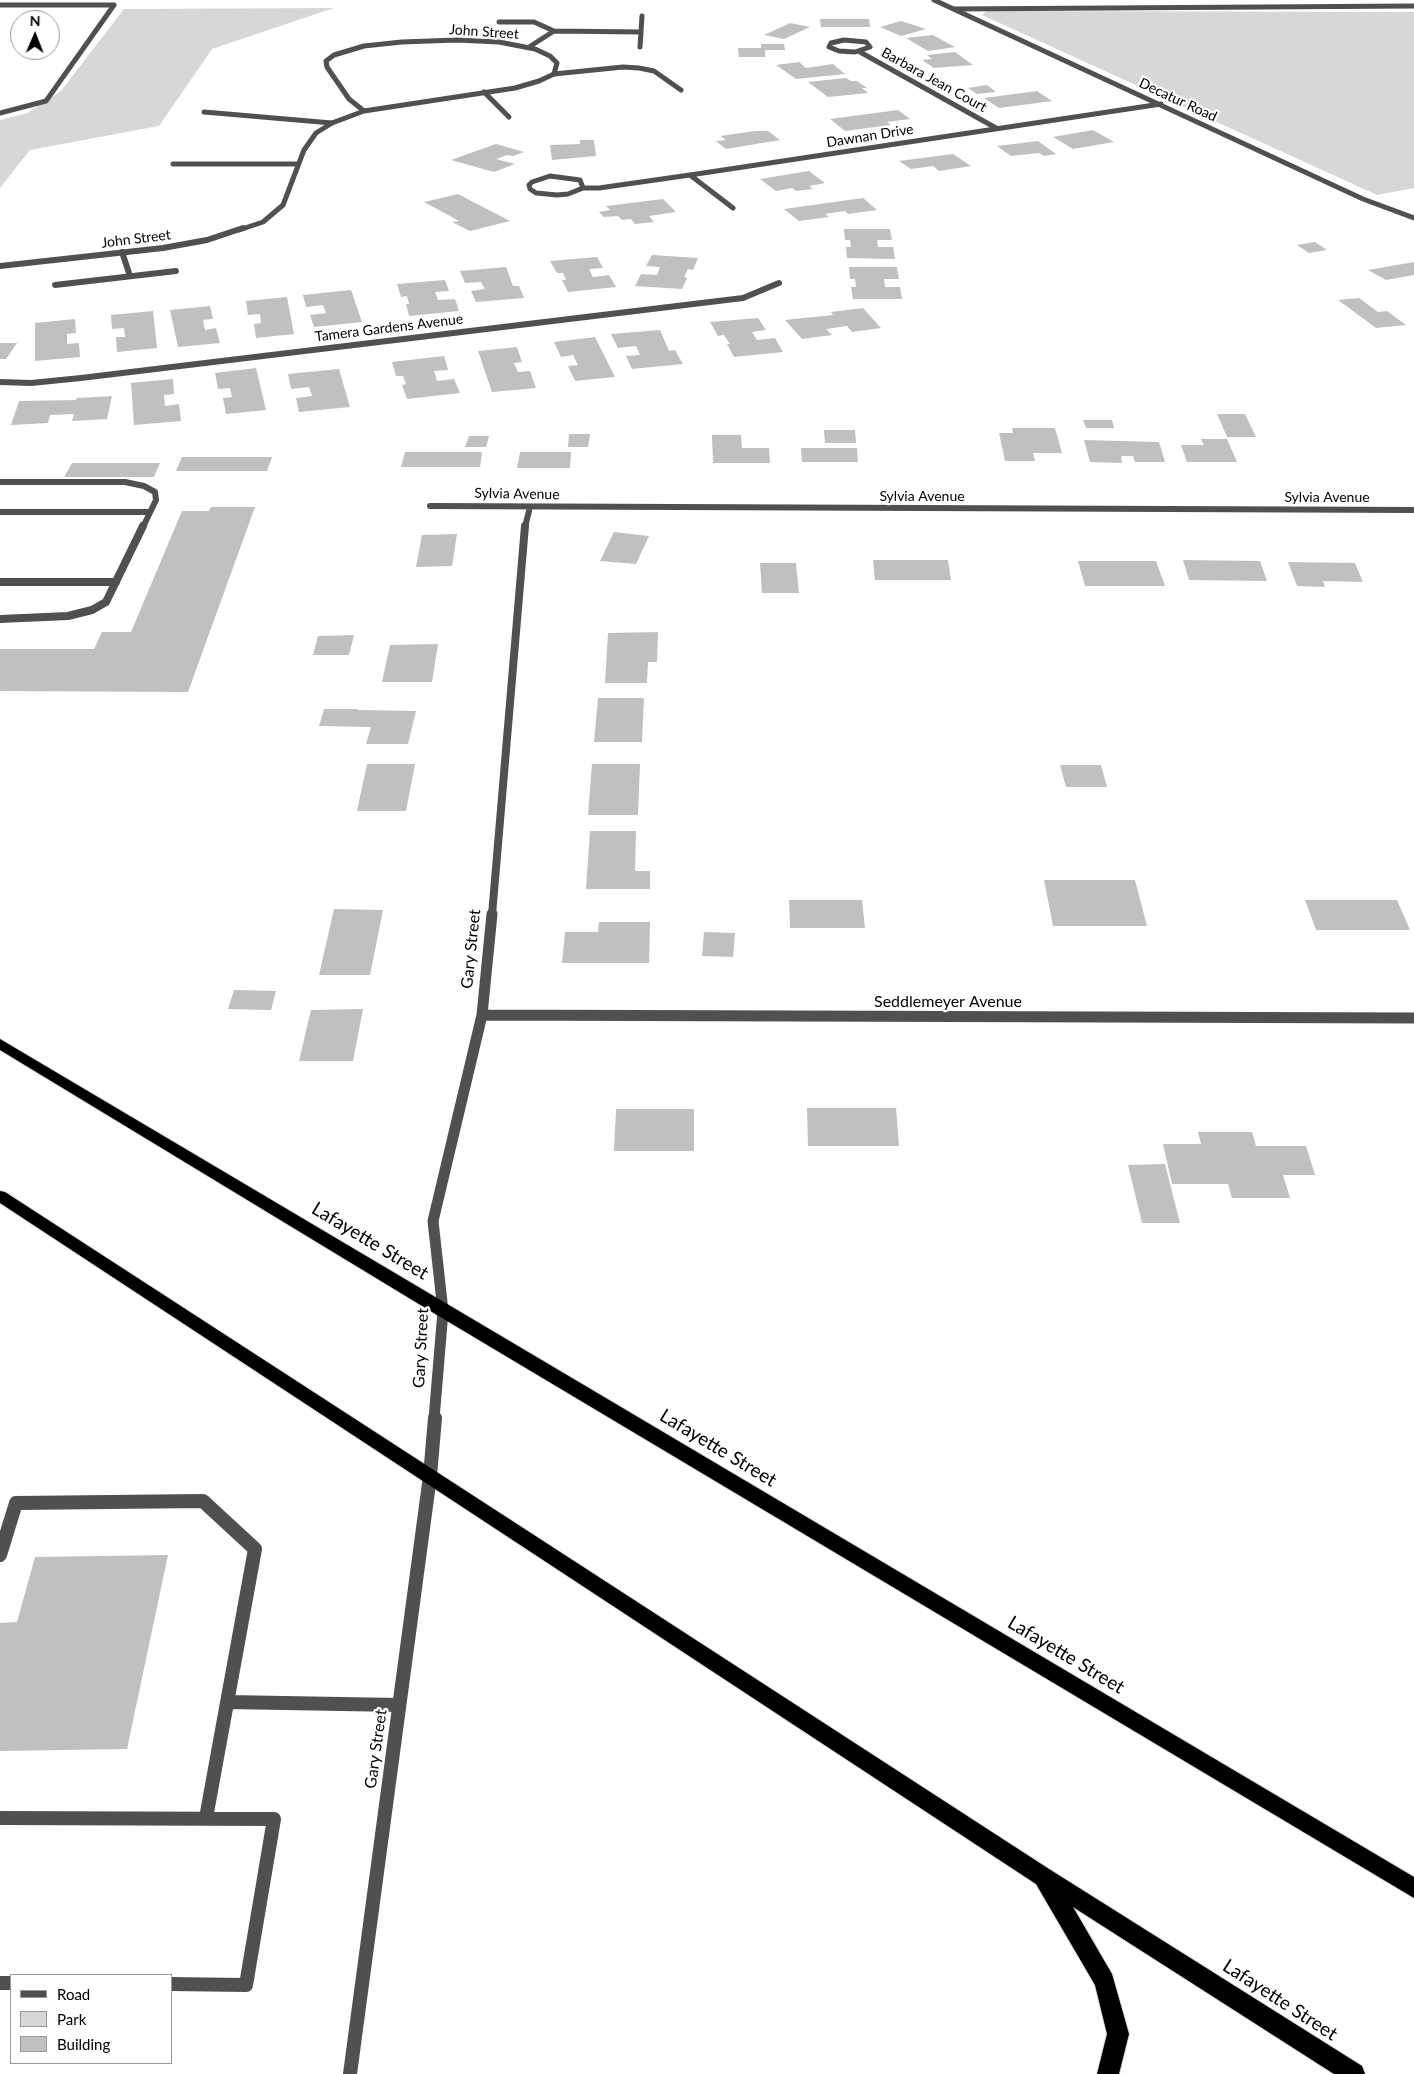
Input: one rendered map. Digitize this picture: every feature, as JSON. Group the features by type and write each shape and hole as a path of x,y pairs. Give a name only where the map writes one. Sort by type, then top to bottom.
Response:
{"highway":[{"name":"Lafayette Street","path":"0,1044 443,1311 1414,1888"},
{"name":"Lafayette Street","path":"0,1196 1042,1876 1354,2074"},
{"path":"1042,1876 1105,1981 1118,2034 1108,2074"}],"street":[{"name":"Decatur Road","path":"934,0 1363,199 1414,218"},
{"path":"0,5 114,5 46,101 0,113"},
{"path":"954,9 1414,6"},
{"path":"640,47 642,16"},
{"path":"499,22 534,22 554,31 641,32"},
{"path":"528,47 554,31"},
{"name":"John Street","path":"0,266 207,240 264,222 283,206 304,150 316,133 332,123 364,110 515,88 539,81 554,74 557,63 550,56 528,47 499,42 456,40 402,42 364,46 334,55 326,61 328,71 349,99 364,110"},
{"path":"852,40 870,45 868,49 860,52 833,50 828,45 836,41 852,40"},
{"name":"Barbara Jean Court","path":"860,52 996,128"},
{"path":"554,74 623,67 639,68 654,71 681,90"},
{"path":"484,92 509,117"},
{"name":"Dawnan Drive","path":"583,188 580,180 561,176 540,178 529,185 530,189 536,193 546,195 568,194 583,188 599,188 690,175 1161,104"},
{"path":"204,112 285,117 332,123"},
{"path":"173,164 298,164"},
{"path":"690,175 732,208"},
{"path":"122,252 130,276"},
{"path":"55,285 176,271"},
{"name":"Tamera Gardens Avenue","path":"0,382 31,383 81,378 743,298 779,283"},
{"path":"0,482 125,482 144,486 154,492 156,500 106,602 92,610 68,616 0,619"},
{"name":"Sylvia Avenue","path":"430,506 1414,510"},
{"name":"Gary Street","path":"350,2074 430,1476 443,1311 433,1221 482,1015 503,799 525,528 530,507"},
{"path":"0,512 150,512"},
{"path":"0,582 116,582"},
{"name":"Seddlemeyer Avenue","path":"482,1015 1414,1018"},
{"path":"0,1555 16,1503 204,1501 254,1549 206,1818"},
{"path":"227,1702 400,1705"},
{"path":"0,1818 274,1819 246,1985 172,1984"}],"green space":[{"path":"334,8 212,49 159,126 30,150 0,188 0,120 28,113 61,91 124,9"},
{"path":"987,11 1414,12 1414,188 1377,195 982,15"}],"building":[{"path":"820,19 869,19 870,27 821,27"},
{"path":"901,21 926,29 901,36 880,27"},
{"path":"790,23 810,27 784,39 764,35"},
{"path":"933,35 955,47 928,51 906,38"},
{"path":"761,44 784,44 785,50 765,50 765,57 739,57 738,48 761,48"},
{"path":"955,52 973,65 934,68 922,60 932,59 927,55"},
{"path":"799,62 806,68 833,64 845,74 796,79 776,65"},
{"path":"846,78 851,81 857,81 867,88 862,88 868,93 828,97 808,82"},
{"path":"987,85 996,92 977,94 968,88"},
{"path":"1037,91 1052,101 999,108 984,98"},
{"path":"898,110 910,119 887,122 891,125 845,131 830,119"},
{"path":"1093,130 1114,142 1073,149 1053,137"},
{"path":"768,131 780,140 726,149 716,141 726,140 720,136"},
{"path":"580,140 594,140 596,156 552,160 550,145 580,144"},
{"path":"1038,141 1056,154 1044,156 1039,153 1011,156 997,146"},
{"path":"496,144 524,152 496,159 515,164 494,172 451,160"},
{"path":"953,154 971,166 939,171 933,166 911,169 899,161"},
{"path":"809,171 825,183 809,186 813,189 796,191 792,188 776,191 760,179"},
{"path":"458,194 510,221 470,231 452,222 459,221 424,202"},
{"path":"863,198 877,210 848,214 845,211 825,214 829,217 799,221 784,209"},
{"path":"663,199 676,212 649,216 654,222 635,224 631,219 622,220 618,216 604,217 599,212 610,210 606,206"},
{"path":"844,229 890,229 892,240 877,240 878,247 893,247 895,259 847,258 846,247 851,247 850,240 845,240"},
{"path":"1315,242 1327,250 1309,253 1297,245"},
{"path":"652,255 698,258 693,270 688,269 684,277 687,278 682,289 635,286 641,274 657,275 660,267 646,266"},
{"path":"597,257 603,268 589,269 593,277 609,275 616,287 568,292 562,280 566,280 563,273 557,273 550,261"},
{"path":"1414,262 1414,275 1386,280 1368,270"},
{"path":"506,267 513,286 519,286 524,298 476,302 471,291 485,289 481,282 465,283 460,271"},
{"path":"849,267 897,267 899,279 884,279 885,287 900,287 902,299 853,299 851,287 856,287 855,279 850,279"},
{"path":"445,280 449,291 435,292 438,300 455,299 459,311 409,316 406,304 409,304 407,296 401,297 397,284"},
{"path":"351,290 362,322 314,327 310,315 326,313 323,305 306,307 303,295"},
{"path":"287,297 294,334 256,338 254,324 261,323 260,314 248,315 246,301"},
{"path":"1359,298 1378,312 1387,311 1406,325 1376,328 1338,300"},
{"path":"210,306 213,319 203,320 205,330 216,328 220,343 178,347 170,310"},
{"path":"863,308 881,328 852,332 847,326 826,329 832,335 802,339 785,320 833,315 831,312"},
{"path":"153,311 157,348 117,352 116,337 125,337 124,328 112,329 111,315"},
{"path":"758,318 766,330 752,332 757,340 775,338 783,352 734,357 727,344 730,344 724,335 718,336 710,322"},
{"path":"75,319 76,333 67,334 67,344 79,343 80,357 35,361 35,323"},
{"path":"660,330 669,351 675,350 683,364 632,369 626,356 640,355 636,346 618,348 611,334"},
{"path":"595,337 615,377 575,381 568,366 578,365 573,355 561,357 554,342"},
{"path":"0,343 17,343 6,359 0,359"},
{"path":"517,347 522,362 514,363 518,372 530,371 536,388 492,392 478,351"},
{"path":"444,356 448,370 434,371 437,381 454,379 460,393 407,399 402,385 406,384 403,376 396,376 392,362"},
{"path":"256,368 266,410 226,414 223,398 232,397 230,388 218,389 215,373"},
{"path":"339,369 350,407 299,412 296,398 312,396 309,387 291,389 288,374"},
{"path":"173,379 174,394 164,395 165,406 179,404 181,421 134,425 131,383"},
{"path":"112,396 107,419 72,421 74,414 50,415 48,423 11,425 19,401 76,400 77,398"},
{"path":"1217,414 1245,414 1256,437 1227,437"},
{"path":"1083,420 1112,420 1114,428 1086,428"},
{"path":"1012,428 1055,428 1062,453 1033,453 1035,461 1005,461 999,433 1013,433"},
{"path":"824,430 855,430 856,443 825,443"},
{"path":"569,434 590,434 588,447 568,447"},
{"path":"712,435 741,435 742,448 769,448 770,463 713,463"},
{"path":"469,436 489,436 486,447 465,447"},
{"path":"1201,439 1227,439 1237,462 1187,462 1181,445 1204,445"},
{"path":"1084,440 1159,442 1165,462 1135,462 1133,456 1121,456 1122,463 1090,462"},
{"path":"801,448 857,448 858,462 802,462"},
{"path":"405,452 482,452 480,467 401,467"},
{"path":"520,452 571,452 570,468 517,468"},
{"path":"182,457 272,457 267,471 176,471"},
{"path":"72,463 160,463 154,477 64,477"},
{"path":"211,507 255,507 188,692 0,691 0,649 94,649 102,632 131,632 182,511 209,511"},
{"path":"614,532 649,536 636,564 600,561"},
{"path":"457,534 452,566 416,567 422,535"},
{"path":"873,560 948,560 951,580 875,580"},
{"path":"1183,560 1260,561 1267,581 1189,580"},
{"path":"1078,561 1156,561 1165,586 1085,586"},
{"path":"1288,562 1355,563 1363,582 1323,581 1325,587 1297,586"},
{"path":"760,563 796,563 799,593 762,593"},
{"path":"658,632 657,662 648,662 647,683 605,683 608,633"},
{"path":"354,635 349,655 313,655 318,636"},
{"path":"438,644 432,682 382,682 390,645"},
{"path":"598,698 644,698 642,742 594,742"},
{"path":"324,709 416,711 408,744 366,744 371,727 319,726"},
{"path":"367,764 415,764 406,811 357,811"},
{"path":"592,764 640,764 638,815 588,815"},
{"path":"1060,765 1101,765 1107,787 1066,787"},
{"path":"590,831 636,831 635,871 650,871 650,889 586,889"},
{"path":"1044,880 1135,880 1147,926 1053,926"},
{"path":"789,900 862,900 865,928 790,928"},
{"path":"1305,900 1397,900 1410,930 1316,930"},
{"path":"334,909 383,910 370,975 319,975"},
{"path":"599,922 650,922 649,963 562,963 565,932 598,932"},
{"path":"704,932 735,933 733,957 702,956"},
{"path":"234,990 276,991 271,1010 228,1009"},
{"path":"363,1009 353,1061 299,1061 311,1010"},
{"path":"807,1108 896,1108 899,1146 808,1146"},
{"path":"616,1109 694,1109 694,1151 614,1151"},
{"path":"1198,1132 1252,1132 1256,1146 1306,1146 1315,1175 1283,1175 1290,1198 1232,1198 1228,1184 1172,1184 1163,1144 1201,1144"},
{"path":"1165,1164 1180,1223 1142,1223 1128,1165"},
{"path":"168,1555 127,1749 0,1751 0,1623 17,1622 35,1557"}]}
